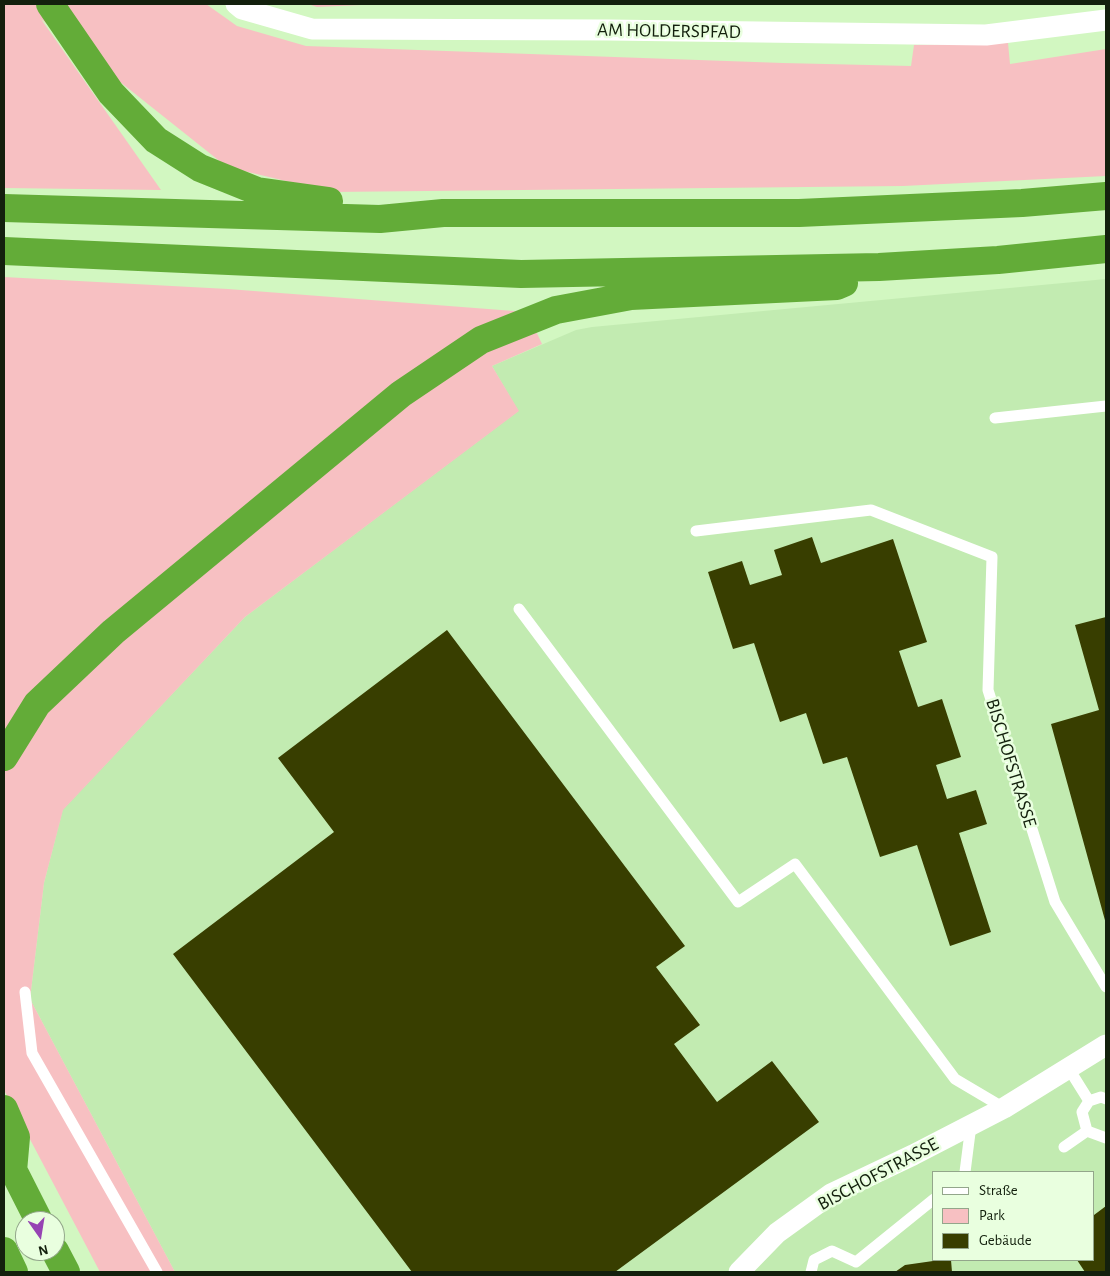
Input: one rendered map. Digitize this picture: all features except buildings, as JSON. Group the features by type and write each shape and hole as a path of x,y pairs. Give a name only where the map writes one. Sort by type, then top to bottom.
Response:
{"highway":[{"path":"50,4 111,93 156,140 200,168 257,190 312,200 443,213"},
{"path":"4,208 380,218 443,213 799,213 1022,203 1106,196"},
{"path":"4,251 521,274 879,267 998,260 1106,249"},
{"path":"4,757 37,704 113,632 401,394 481,340 556,310 631,296 837,286 879,267"},
{"path":"4,1109 16,1137 9,1162 35,1211"},
{"path":"4,1251 14,1272"}],"street":[{"name":"AM HOLDERSPFAD","path":"236,4 242,9 312,29 608,30 986,35 1106,20"},
{"name":"BISCHOFSTRASSE","path":"739,1272 777,1233 831,1194 1004,1108 1106,1045"}],"lane":[{"path":"995,418 1106,406"},
{"name":"BISCHOFSTRASSE","path":"696,531 871,510 992,557 988,690 1055,902 1106,987"},
{"path":"519,609 738,902 796,864 955,1079 1004,1108"},
{"path":"24,992 32,1053 157,1272"},
{"path":"1069,1069 1089,1101"},
{"path":"1087,1131 1082,1112 1089,1101 1101,1097 1106,1100"},
{"path":"965,1171 971,1125"},
{"path":"1087,1131 1106,1138"},
{"path":"1064,1147 1087,1131"},
{"path":"811,1272 814,1260 832,1251 857,1267 932,1201"}],"shaded area":[{"path":"1106,279 1106,1272 175,1272 30,999 44,883 63,809 245,617 518,411 492,366 576,330"}],"green space":[{"path":"4,4 206,4 237,26 306,46 911,66 914,45 1008,43 1010,64 1106,49 1106,176 903,186 332,192 227,167 41,19 161,190 4,188"},
{"path":"308,4 383,4 317,7"},
{"path":"698,4 1064,4 1064,5"},
{"path":"4,277 228,289 527,312 542,344 492,366 519,411 245,617 63,810 44,883 30,999 175,1272 100,1272 4,1090"}]}
